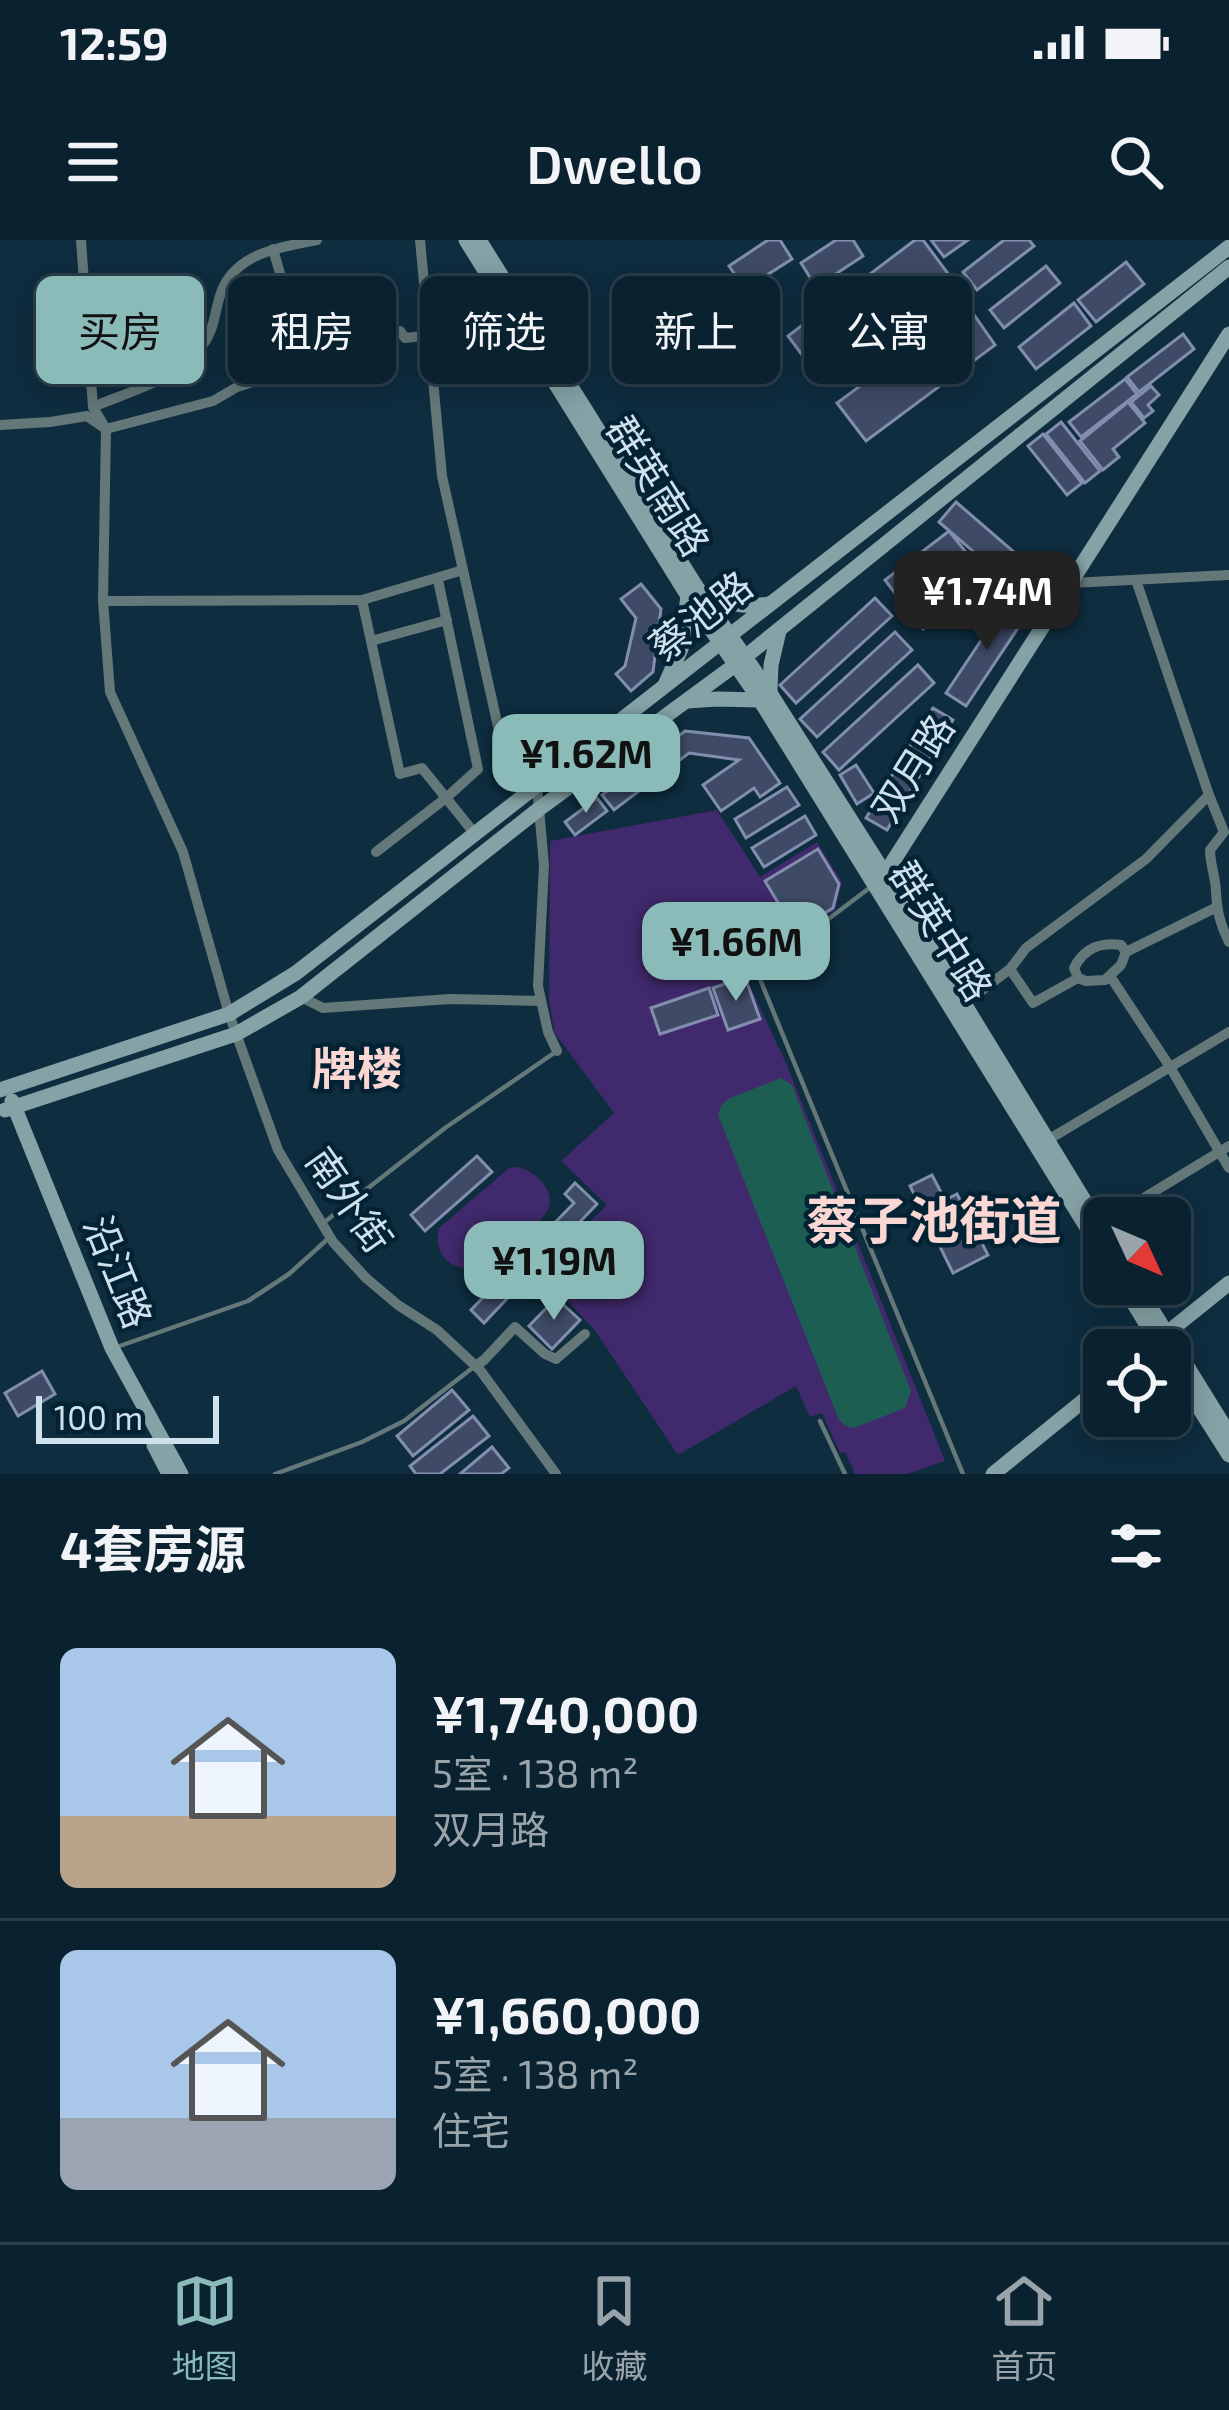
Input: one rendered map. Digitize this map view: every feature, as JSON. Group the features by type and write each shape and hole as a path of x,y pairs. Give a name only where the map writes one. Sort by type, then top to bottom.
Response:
{"street":[{"path":"81,240 94,407 106,429"},
{"path":"94,407 180,369 200,350 216,324 222,290 244,264 265,250 317,240"},
{"path":"421,240 424,276"},
{"name":"群英南路","path":"466,240 488,276"},
{"name":"群英南路","path":"479,240 694,594"},
{"name":"蔡池路","path":"3,1098 229,1014 296,973 1229,247"},
{"path":"273,249 281,276"},
{"name":"蔡池路","path":"3,1098 236,1034 301,997 539,809 739,661 1229,267"},
{"name":"双月路","path":"879,879 1229,334"},
{"path":"0,425 87,416 106,429 213,401 249,384"},
{"path":"434,384 442,476 496,721 537,786 544,865 538,986 556,1051"},
{"name":"群英南路","path":"557,384 725,640"},
{"name":"南外街","path":"106,429 103,601 110,692 183,852 229,1014 278,1150 330,1237 366,1278 437,1330 475,1366 556,1474"},
{"path":"103,601 362,600 463,570"},
{"path":"1069,583 1229,575"},
{"path":"376,852 478,769 438,580"},
{"path":"1136,580 1224,832 1210,850 1210,869 1217,888 1215,908 1229,942"},
{"path":"664,688 681,649 694,594 750,608 771,604"},
{"path":"362,600 400,774 422,768 476,834"},
{"path":"370,641 447,620"},
{"path":"684,702 765,696 779,629"},
{"name":"群英中路","path":"725,640 1083,1201"},
{"path":"470,731 496,721"},
{"path":"958,1008 1010,969 1025,948 1145,859 1209,795"},
{"path":"1126,952 1121,945 1093,946 1074,968 1078,978 1086,982 1111,976 1126,952 1215,908"},
{"path":"1010,969 1033,1003 1078,978"},
{"path":"1111,976 1224,1149 1229,1168"},
{"path":"301,997 323,1008 450,999 541,1001"},
{"path":"1042,1143 1229,1032"},
{"name":"沿江路","path":"3,1098 109,1349 169,1474"},
{"path":"1147,1197 1224,1149"},
{"path":"1178,1329 1229,1287"},
{"path":"475,1366 515,1327 556,1359 585,1334"},
{"name":"沿江路","path":"109,1349 182,1474"},
{"path":"1191,1384 1229,1434"},
{"path":"1191,1395 1229,1455"},
{"path":"992,1474 1083,1404"},
{"path":"1005,1474 1083,1406"}],"lane":[{"path":"879,879 785,952 755,967 963,1474"},
{"path":"322,1224 445,1128 556,1051"},
{"path":"109,1349 248,1301 289,1274 330,1237"},
{"path":"275,1474 404,1421 475,1366"},
{"path":"820,1421 844,1474"}],"shaded area":[{"path":"717,810 760,877 817,842 842,882 835,910 771,952 740,965 786,1063 945,1461 907,1474 855,1474 822,1413 810,1417 796,1386 678,1455 594,1329 539,1271 607,1205 561,1161 614,1113 554,1032 549,998 550,841"},
{"path":"781,1078 792,1085 911,1391 905,1408 854,1428 839,1420 718,1115 728,1099"},
{"path":"509,1168 533,1174 549,1193 543,1217 483,1267 463,1268 448,1261 439,1247 439,1228"}],"building":[{"path":"768,240 780,240 792,259 765,276 736,276 729,266"},
{"path":"836,240 853,240 863,256 833,276 809,276 801,263"},
{"path":"915,240 923,240 950,276 867,276"},
{"path":"931,240 968,240 944,257"},
{"path":"1004,240 1029,240 1034,246 977,290 972,276 963,272"},
{"path":"1126,262 1144,284 1096,322 1078,300"},
{"path":"1046,266 1060,283 1004,328 990,310"},
{"path":"1074,303 1091,326 1036,369 1019,347"},
{"path":"972,312 995,345 972,362"},
{"path":"804,324 804,357 788,336"},
{"path":"1183,334 1194,349 1139,392 1127,377"},
{"path":"1125,379 1137,394 1081,437 1069,422"},
{"path":"863,384 943,384 866,441 837,403"},
{"path":"1151,386 1159,395 1148,405 1153,411 1144,418 1131,402"},
{"path":"1128,402 1145,423 1113,449 1119,457 1103,470 1080,441"},
{"path":"1061,422 1100,471 1085,483 1046,434"},
{"path":"1043,434 1082,483 1067,495 1028,446"},
{"path":"956,502 1029,565 1012,585 939,522"},
{"path":"949,531 965,551 900,600 885,580"},
{"path":"976,556 992,577 923,629 907,607"},
{"path":"641,584 661,609 653,672 631,691 616,674 625,666 636,618 621,599"},
{"path":"875,598 892,616 796,703 780,685"},
{"path":"1008,600 1028,613 966,706 946,693"},
{"path":"895,632 912,650 817,737 800,719"},
{"path":"918,665 934,683 839,770 823,752"},
{"path":"933,708 953,720 887,830 866,818"},
{"path":"685,731 749,738 780,783 760,797 754,788 721,811 703,785 739,760 689,753 614,810 602,795"},
{"path":"856,765 874,793 857,804 840,775"},
{"path":"787,787 799,805 746,838 735,819"},
{"path":"597,798 607,811 575,835 565,822"},
{"path":"805,816 816,835 764,867 752,848"},
{"path":"818,849 839,884 833,908 795,931 765,881"},
{"path":"745,977 760,1019 728,1030 713,988"},
{"path":"709,988 718,1015 660,1034 651,1008"},
{"path":"477,1156 492,1172 425,1231 411,1215"},
{"path":"932,1175 945,1200 957,1194 988,1255 953,1273 910,1186"},
{"path":"575,1183 597,1204 552,1251 539,1239 574,1203 565,1194"},
{"path":"539,1239 552,1251 484,1323 471,1310"},
{"path":"556,1298 580,1320 552,1349 529,1326"},
{"path":"42,1371 55,1394 18,1416 5,1393"},
{"path":"452,1390 469,1410 413,1456 397,1436"},
{"path":"473,1416 489,1436 440,1474 416,1474 410,1466"},
{"path":"492,1447 509,1468 501,1474 460,1474"}],"district":[{"name":"牌楼","path":"357,1069"},
{"name":"蔡子池街道","path":"934,1221"}]}
